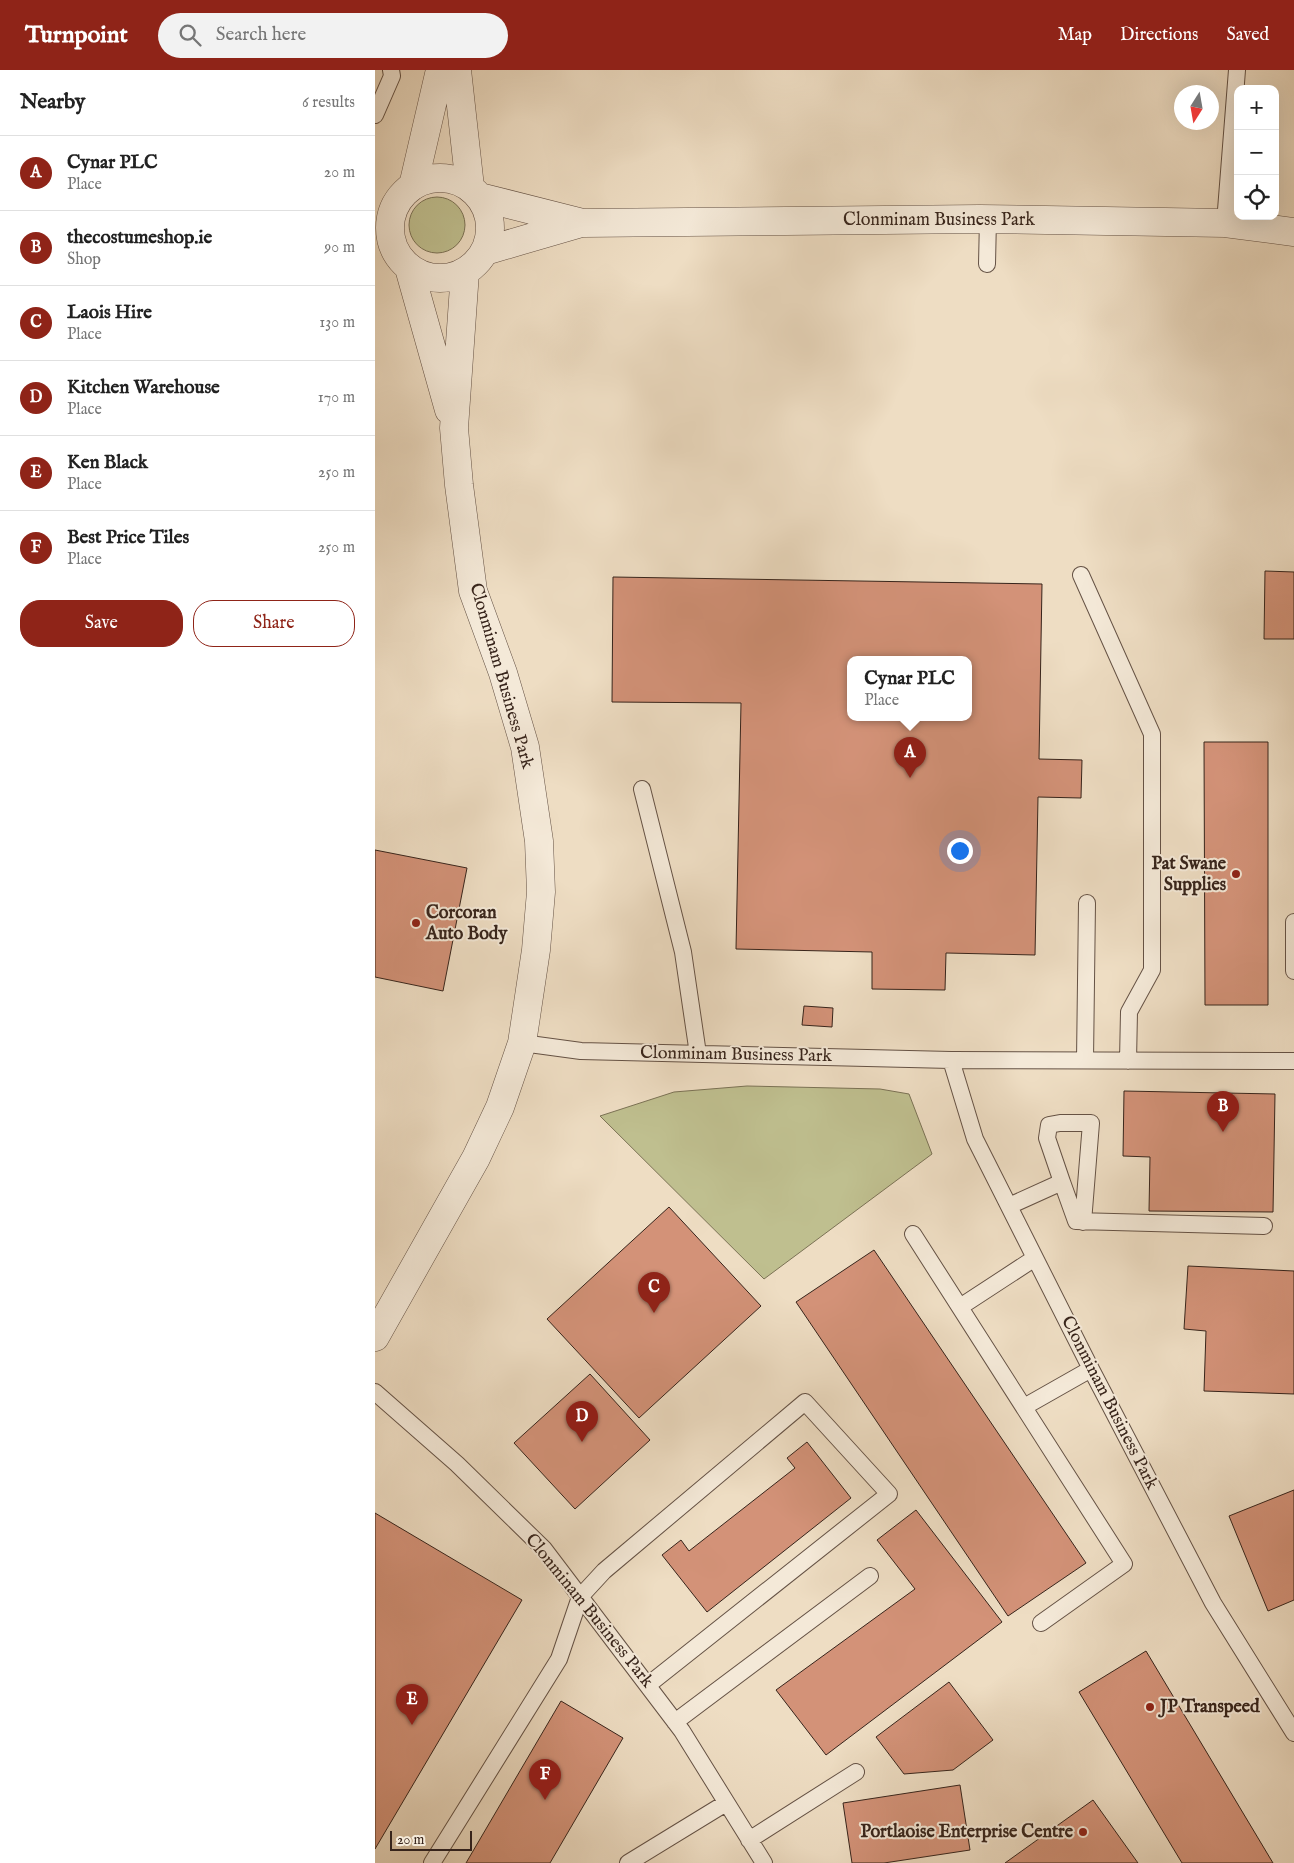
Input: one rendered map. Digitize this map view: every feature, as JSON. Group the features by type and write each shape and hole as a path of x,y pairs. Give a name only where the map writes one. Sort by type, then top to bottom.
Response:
{"street":[{"path":"413,186 440,70"},
{"path":"457,70 475,192"},
{"path":"443,178 457,180 475,192 487,209 491,222 490,237 485,251 477,263 465,272 451,277 436,278 422,275 394,260 390,226 384,215 413,186 427,179 443,178"},
{"name":"Clonminam Business Park","path":"475,192 583,223"},
{"name":"Clonminam Business Park","path":"485,251 583,223 989,219 1225,223 1294,232"},
{"name":"Clonminam Business Park","path":"394,260 454,428"},
{"name":"Clonminam Business Park","path":"375,1336 476,1158 500,1107 522,1043 541,892 539,841 525,747 503,673 473,592 459,485 454,428 465,272"}],"lane":[{"path":"375,115 392,76 391,70"},
{"path":"1225,223 1237,70"},
{"path":"987,264 989,219"},
{"path":"1081,575 1152,734 1152,970 1129,1012 1129,1060"},
{"path":"642,789 683,952 698,1054"},
{"path":"1085,1060 1087,903"},
{"path":"1294,922 1294,971"},
{"name":"Clonminam Business Park","path":"522,1043 581,1051 951,1060 1294,1060"},
{"name":"Clonminam Business Park","path":"951,1060 975,1139 1091,1369 1213,1603 1294,1733"},
{"path":"1083,1222 1091,1123 1049,1125 1047,1138 1075,1221 1083,1222 1264,1226"},
{"path":"1009,1206 1062,1182"},
{"path":"913,1234 1124,1564 1041,1622"},
{"path":"960,1307 1035,1258"},
{"path":"1023,1406 1091,1369"},
{"name":"Clonminam Business Park","path":"375,1392 457,1464 544,1549 675,1722 763,1863"},
{"path":"433,1863 559,1659 580,1597 604,1571 805,1402 889,1494 648,1685"},
{"path":"675,1722 870,1576"},
{"path":"749,1840 856,1772"},
{"path":"628,1863 726,1803"}],"green space":[{"path":"431,197 443,197 453,201 461,209 465,225 461,241 453,249 443,253 431,253 421,249 413,241 409,231 409,219 413,209 421,201"},
{"path":"747,1086 880,1089 909,1094 932,1154 764,1279 600,1116 674,1092"}],"building":[{"path":"1265,571 1294,572 1294,639 1264,639"},
{"path":"613,577 1042,584 1039,759 1082,760 1081,798 1038,797 1035,955 946,953 945,990 872,989 872,952 736,949 741,703 612,702"},
{"name":"Pat Swane Supplies","path":"1204,742 1268,742 1268,1005 1205,1005"},
{"name":"Corcoran Auto Body","path":"375,850 467,868 443,991 375,977"},
{"path":"804,1006 833,1008 832,1027 802,1025"},
{"path":"1124,1091 1275,1094 1273,1212 1149,1211 1150,1157 1123,1156"},
{"path":"669,1207 761,1306 639,1418 547,1319"},
{"path":"874,1250 1086,1563 1008,1616 796,1302"},
{"path":"1188,1266 1294,1271 1294,1394 1204,1391 1206,1331 1184,1329"},
{"path":"590,1374 650,1440 575,1509 514,1443"},
{"path":"807,1442 851,1498 707,1612 662,1555 681,1540 689,1551 795,1468 787,1458"},
{"path":"1294,1490 1294,1600 1268,1611 1229,1516"},
{"path":"916,1510 1002,1622 826,1755 776,1690 915,1589 877,1540"},
{"path":"375,1513 522,1600 375,1849"},
{"path":"1146,1651 1273,1863 1182,1863 1079,1692"},
{"path":"949,1682 993,1740 953,1770 904,1774 876,1737"},
{"path":"561,1701 623,1738 550,1863 466,1863"},
{"path":"960,1785 970,1850 884,1863 852,1863 843,1803"},
{"name":"Portlaoise Enterprise Centre","path":"1093,1800 1138,1863 1005,1863"}],"place":[{"name":"Cynar PLC","path":"910,778"},
{"name":"Pat Swane Supplies","path":"1236,874"},
{"name":"Corcoran Auto Body","path":"416,923"},
{"name":"thecostumeshop.ie","path":"1223,1132"},
{"name":"Laois Hire","path":"654,1313"},
{"name":"Kitchen Warehouse","path":"582,1442"},
{"name":"JP Transpeed","path":"1150,1707"},
{"name":"Ken Black","path":"412,1725"},
{"name":"Best Price Tiles","path":"545,1800"},
{"name":"Portlaoise Enterprise Centre","path":"1083,1832"}]}
